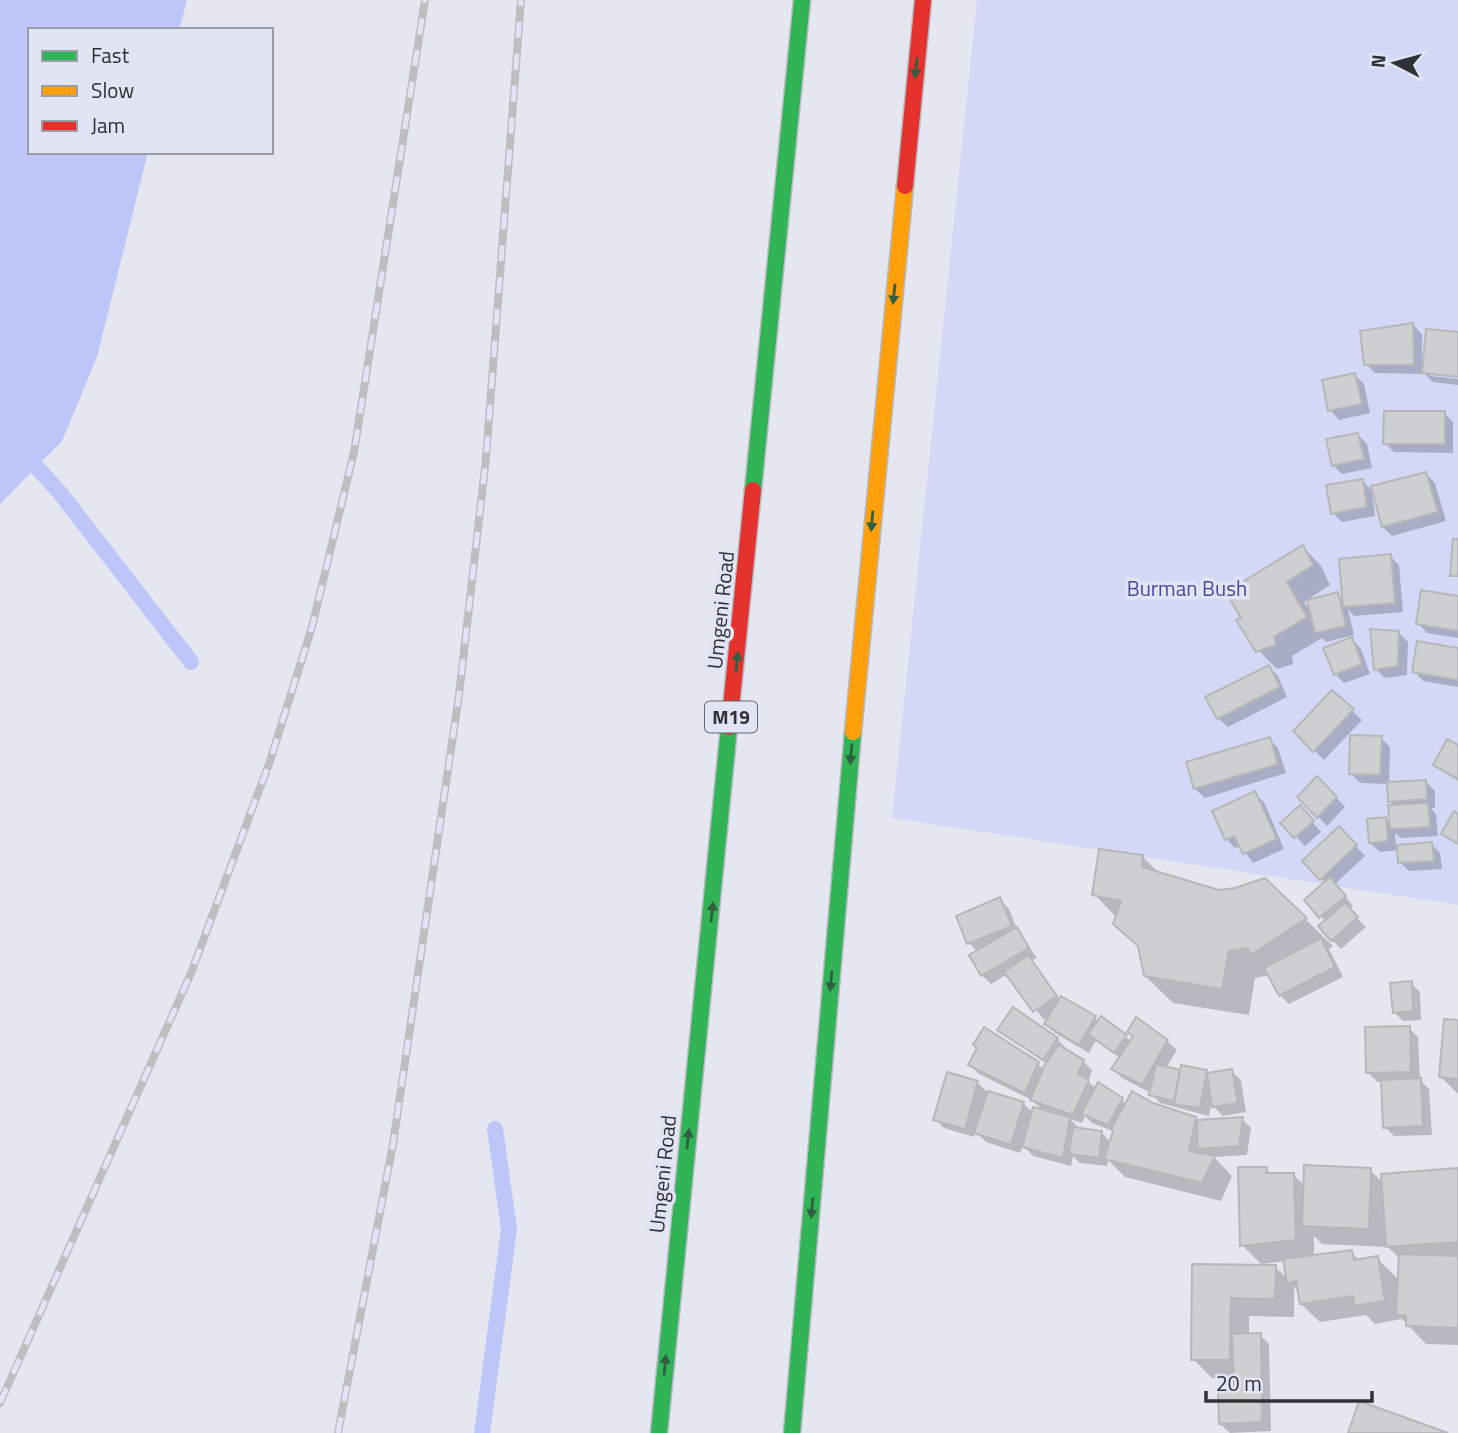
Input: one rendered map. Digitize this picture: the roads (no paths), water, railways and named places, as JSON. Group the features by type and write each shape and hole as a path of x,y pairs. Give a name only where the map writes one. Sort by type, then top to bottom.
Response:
{"highway":[{"name":"Umgeni Road","path":"659,1433 802,0"},
{"path":"793,1430 856,686 923,0"}],"water":[{"path":"0,0 187,0 180,28 28,28 28,154 148,154 97,357 62,441 0,504"}],"waterway":[{"path":"0,426 61,494 191,662"},
{"path":"482,1433 509,1229 495,1129"}],"railway":[{"path":"0,1403 191,973 270,761 312,627 354,452 425,0"},
{"path":"338,1433 393,1144 459,695 486,458 521,0"}],"park label":[{"name":"Burman Bush","path":"1187,589"}]}
